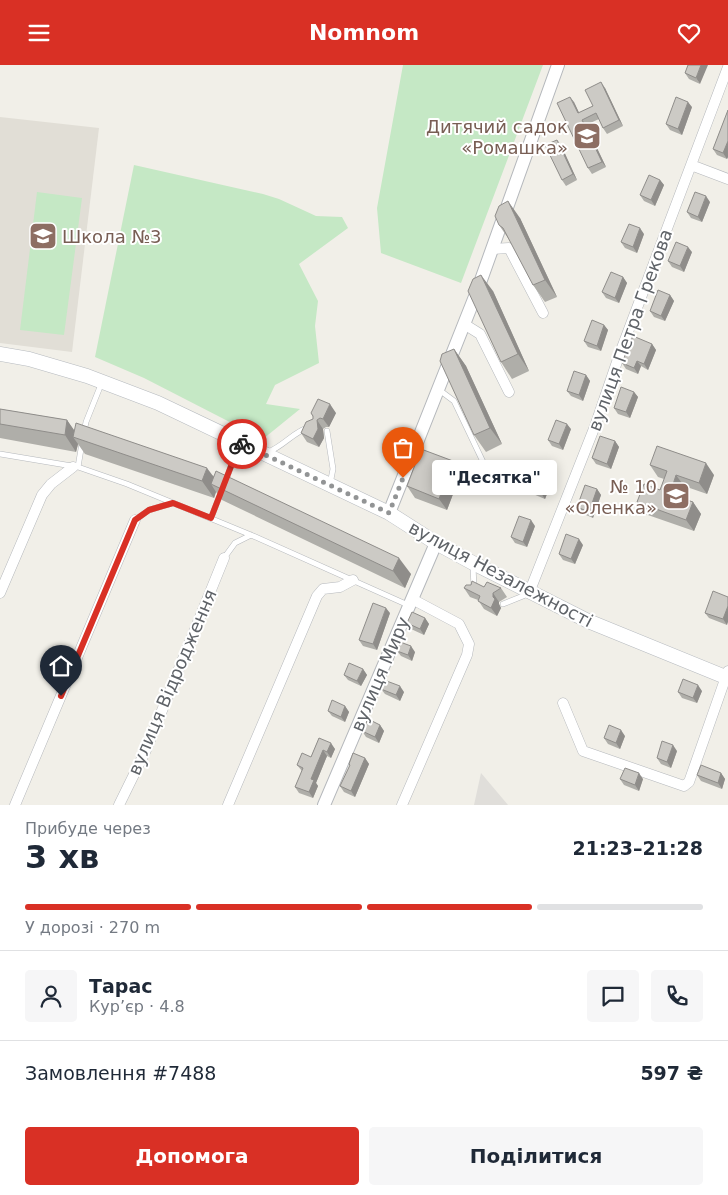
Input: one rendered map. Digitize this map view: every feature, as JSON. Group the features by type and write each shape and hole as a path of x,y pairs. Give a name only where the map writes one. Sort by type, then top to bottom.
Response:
{"main road":[{"name":"вулиця Незалежності","path":"0,354 28,359 102,381 158,403 330,487 389,513 436,543 530,593 588,621 727,675"}],"street":[{"path":"389,513 464,324 558,65"},
{"name":"вулиця Петра Грекова","path":"530,593 595,426 620,353 728,67"},
{"path":"691,165 728,179"},
{"path":"492,249 510,248 542,313"},
{"path":"464,324 480,334 509,392"},
{"path":"0,593 42,495 51,484 75,467"},
{"path":"15,805 135,520"},
{"name":"вулиця Миру","path":"324,805 436,543"},
{"name":"вулиця Відродження","path":"120,805 146,750 224,558"},
{"path":"228,805 317,596 323,589 340,587 353,579"},
{"path":"402,805 467,655 469,644 459,624 411,602"},
{"path":"563,703 583,751 684,786 689,782 727,675"}],"lane":[{"path":"75,467 86,422 102,381"},
{"path":"438,389 454,401 486,466"},
{"path":"263,454 275,449 301,429 315,425"},
{"path":"327,431 333,469 330,487"},
{"path":"211,518 240,443"},
{"path":"0,454 75,467 127,484 411,602"},
{"path":"135,520 149,510 173,503"},
{"path":"224,558 235,543 251,535"},
{"path":"473,563 474,590"},
{"path":"503,604 530,593"}],"shaded area":[{"name":"Школа №3","path":"0,117 99,128 72,352 0,343"},
{"path":"481,773 508,805 474,805"}],"green space":[{"path":"403,65 543,65 461,283 381,253 377,208"},
{"path":"134,165 263,194 279,199 316,216 342,217 348,228 299,264 318,301 315,326 319,363 275,385 266,404 300,409 263,439 144,378 95,357"},
{"path":"37,192 82,198 64,335 20,330"}],"building":[{"path":"688,65 701,65 696,78 685,73"},
{"path":"601,82 619,120 603,128 596,113 582,120 602,162 588,168 557,103 570,97 578,113 593,106 585,90"},
{"path":"676,97 688,102 678,129 666,124"},
{"path":"728,110 728,141 723,153 713,149"},
{"path":"557,140 573,174 562,180 545,145"},
{"path":"649,175 660,180 651,200 640,195"},
{"path":"695,192 706,196 698,217 687,212"},
{"path":"508,201 545,280 533,285 495,216 499,206"},
{"path":"629,224 640,228 633,247 621,242"},
{"path":"676,242 688,247 680,266 668,261"},
{"path":"611,272 623,277 615,298 602,292"},
{"path":"481,275 518,354 501,362 468,291 473,279"},
{"path":"658,290 670,295 661,316 650,311"},
{"path":"592,320 604,325 597,346 584,341"},
{"path":"633,336 652,344 644,364 637,361 634,368 622,363"},
{"path":"454,349 490,428 474,435 440,361 442,354"},
{"path":"574,371 586,375 579,395 567,391"},
{"path":"621,387 634,392 626,412 614,408"},
{"path":"318,399 330,404 323,419 317,420 318,429 313,439 301,433 306,422 313,419 311,413"},
{"path":"0,409 67,420 65,435 0,424"},
{"path":"556,420 567,424 559,444 548,440"},
{"path":"76,423 207,468 202,481 73,437"},
{"path":"600,436 615,441 607,464 592,458"},
{"path":"657,446 706,463 699,483 676,475 670,494 693,502 686,520 637,502 644,484 660,490 667,471 650,465"},
{"path":"421,449 453,461 439,499 407,486"},
{"path":"537,468 549,473 541,493 529,489"},
{"path":"216,471 399,558 393,571 211,484"},
{"path":"585,485 597,489 589,512 577,507"},
{"path":"519,516 531,520 523,542 511,537"},
{"path":"566,534 579,539 571,559 559,554"},
{"path":"472,581 484,587 487,582 501,588 493,593 495,599 491,608 478,601 480,596 464,588 466,585 471,585"},
{"path":"713,591 728,597 728,606 723,619 705,613"},
{"path":"373,603 386,608 373,644 359,640"},
{"path":"412,612 425,618 420,629 407,623"},
{"path":"400,642 411,646 408,655 397,651"},
{"path":"349,663 363,669 357,681 344,675"},
{"path":"683,679 698,685 693,698 678,692"},
{"path":"384,680 400,686 396,695 381,689"},
{"path":"332,700 345,706 341,717 328,711"},
{"path":"368,719 380,725 375,737 362,731"},
{"path":"609,725 621,730 616,743 604,738"},
{"path":"319,738 331,743 327,752 323,750 311,779 314,780 309,792 295,787 303,768 297,765 302,753 311,757"},
{"path":"662,741 673,745 667,762 657,758"},
{"path":"353,753 365,758 351,791 340,786 350,765"},
{"path":"701,765 721,773 718,783 697,775"},
{"path":"625,768 639,773 635,785 620,779"}],"way so far":[{"path":"242,444 330,487 389,513 403,478"}],"place":[{"name":"Дитячий садок «Ромашка»","path":"587,136"},
{"name":"Школа №3","path":"43,236"},
{"name":"\"Десятка\"","path":"403,478"},
{"name":"№ 10 «Оленка»","path":"676,496"}],"route":[{"path":"61,696 135,520 149,510 173,503 211,518 240,443 242,444"}]}
